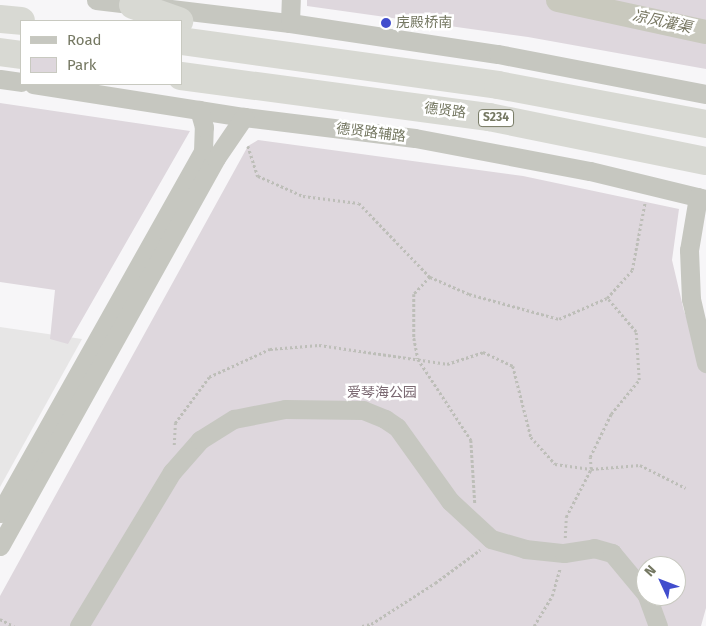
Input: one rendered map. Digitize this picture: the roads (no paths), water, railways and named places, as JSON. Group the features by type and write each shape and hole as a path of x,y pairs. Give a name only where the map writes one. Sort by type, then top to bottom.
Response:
{"highway":[{"path":"132,5 174,20"},
{"path":"0,19 20,22"},
{"path":"182,23 276,54"},
{"name":"S234","path":"182,41 498,85 706,124"},
{"path":"0,52 20,55"},
{"name":"德贤路","path":"182,76 489,117 706,161"}],"street":[{"path":"96,0 283,22 498,54 706,94"},
{"path":"278,0 283,22"},
{"path":"283,22 291,0"},
{"path":"0,79 20,82"},
{"name":"德贤路辅路","path":"39,85 244,117 415,138 590,171 701,195"},
{"path":"0,514 203,151 204,127 198,110"},
{"path":"0,546 216,158 244,117"},
{"path":"701,195 688,250 691,299 706,363"},
{"path":"79,626 172,472 200,440 234,419 285,409 363,410 397,427 450,502 491,539 525,550 564,553 594,548 612,553 636,583"},
{"path":"650,606 658,626"}],"waterway":[{"name":"凉凤灌渠","path":"558,0 706,32"}],"place":[{"name":"庑殿桥南","path":"386,23"}],"park label":[{"name":"爱琴海公园","path":"382,393"}]}
